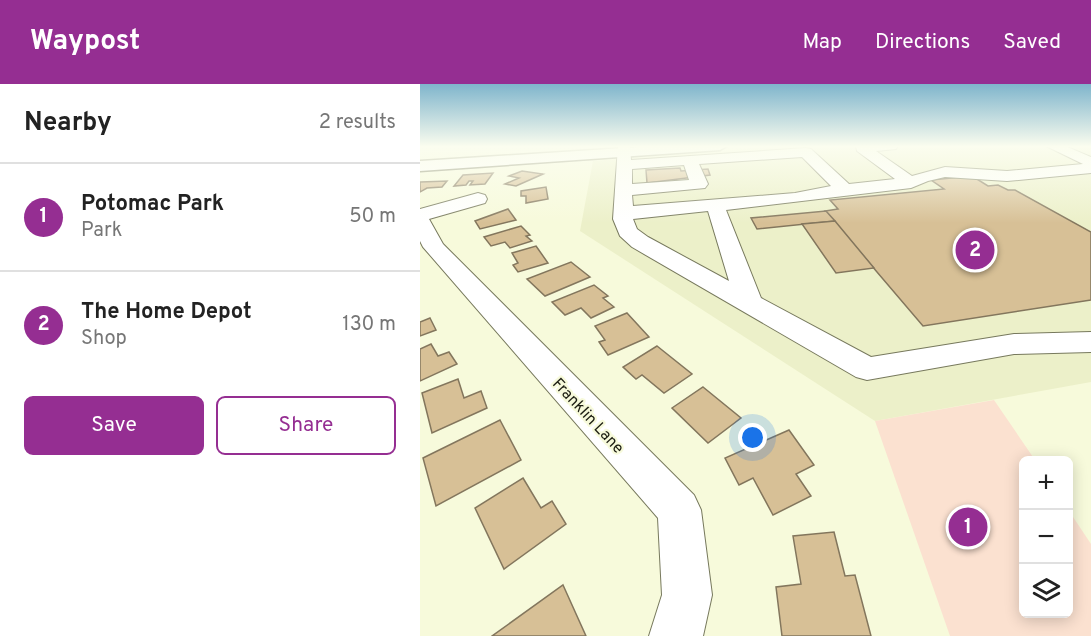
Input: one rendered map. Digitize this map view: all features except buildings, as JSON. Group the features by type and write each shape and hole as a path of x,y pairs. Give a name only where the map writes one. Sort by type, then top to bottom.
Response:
{"street":[{"path":"626,172 627,232 640,242 867,369 1014,344 1091,342"},
{"path":"629,172 665,200 741,203 779,200 844,189 911,183 921,176 961,172 1005,176 1051,172"},
{"path":"639,172 699,184 694,172"},
{"path":"727,172 741,203"},
{"path":"761,172 779,200"},
{"path":"795,172 812,193"},
{"path":"828,172 844,189"},
{"path":"860,172 877,186"},
{"path":"895,172 911,183"},
{"path":"420,215 478,199"},
{"path":"707,200 750,304"},
{"name":"Franklin Lane","path":"420,221 434,247 679,510 687,595 676,636"}],"shaded area":[{"path":"591,172 1091,172 1091,382 875,421 580,231"},
{"path":"994,400 1032,456 1019,456 1019,618 1073,618 1073,517 1091,544 1091,636 950,636 875,421"}],"place":[{"name":"The Home Depot","path":"975,250"},
{"name":"Potomac Park","path":"968,527"}]}
